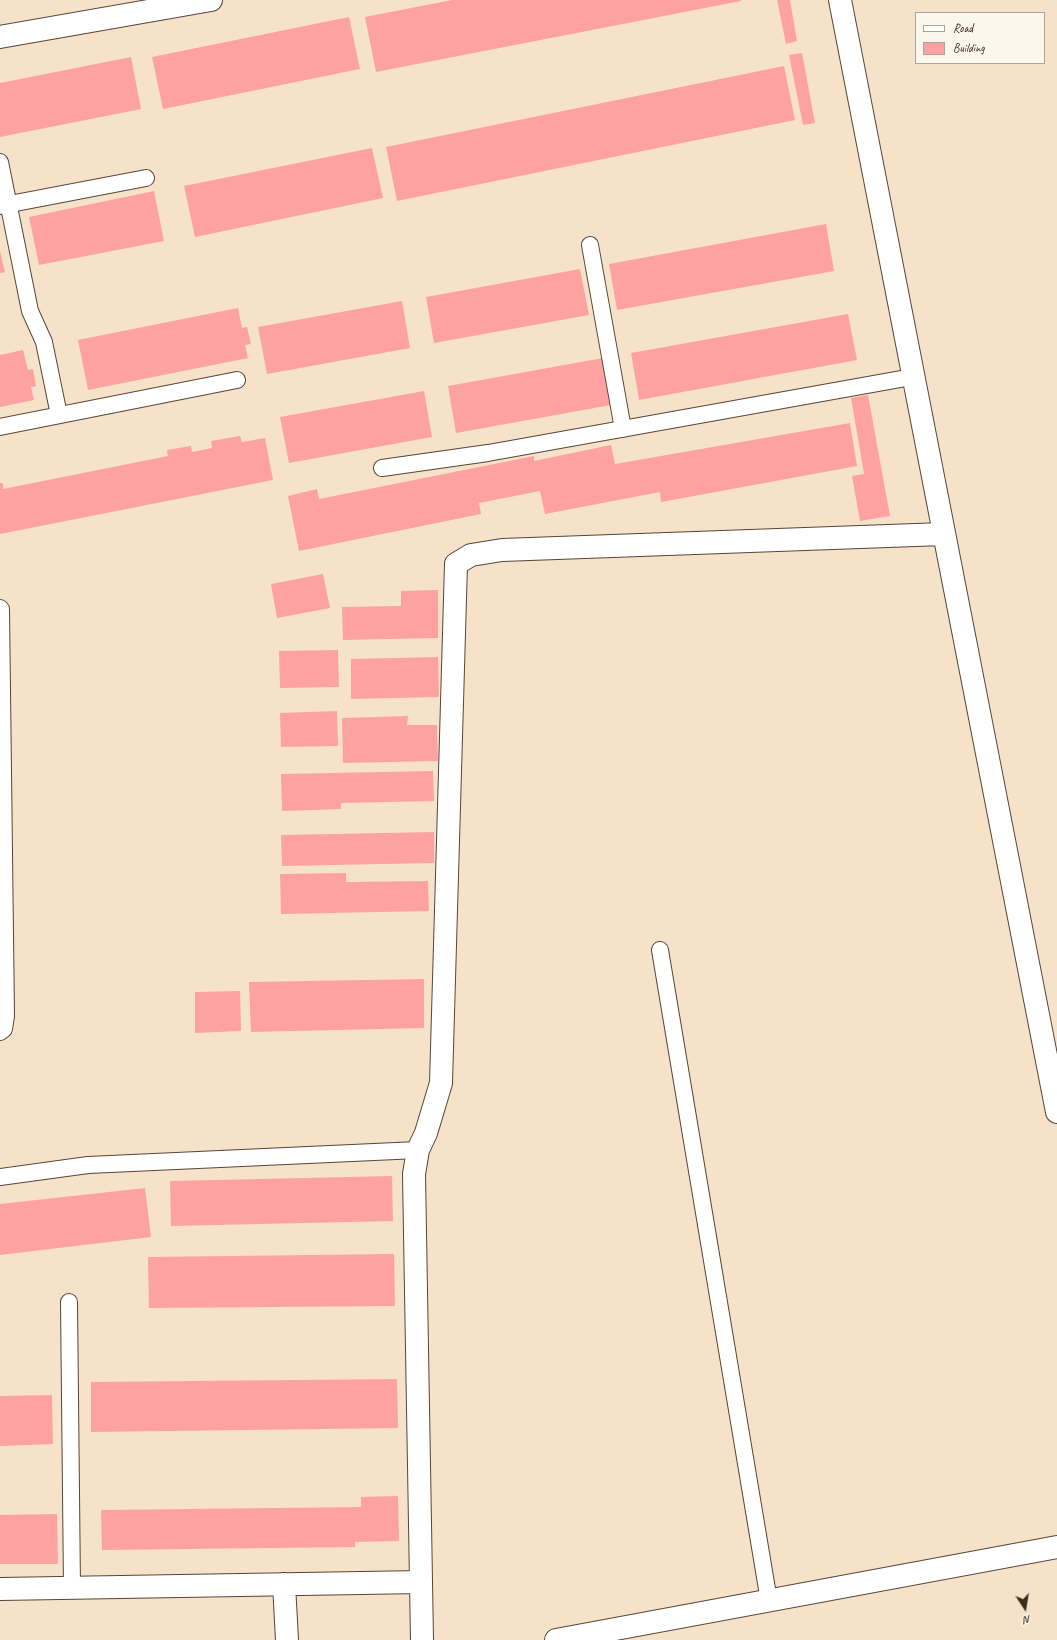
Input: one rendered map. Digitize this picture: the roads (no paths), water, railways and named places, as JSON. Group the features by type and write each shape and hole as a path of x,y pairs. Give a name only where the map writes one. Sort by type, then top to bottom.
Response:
{"street":[{"path":"0,37 211,0"},
{"path":"840,0 912,377 1057,1112"},
{"path":"422,1640 414,1174 418,1150 426,1133 441,1084 456,564 471,555 502,550 943,534"},
{"path":"556,1640 1057,1547"},
{"path":"0,1589 421,1582"},
{"path":"284,1584 287,1640"}],"lane":[{"path":"0,162 4,205 30,311 44,342 59,415"},
{"path":"4,205 146,178"},
{"path":"590,245 623,429"},
{"path":"382,468 488,453 912,377"},
{"path":"0,427 237,380"},
{"path":"0,608 6,1016 4,1029 0,1032"},
{"path":"660,950 769,1601"},
{"path":"0,1177 88,1166 418,1150"},
{"path":"70,1302 72,1588"}]}
